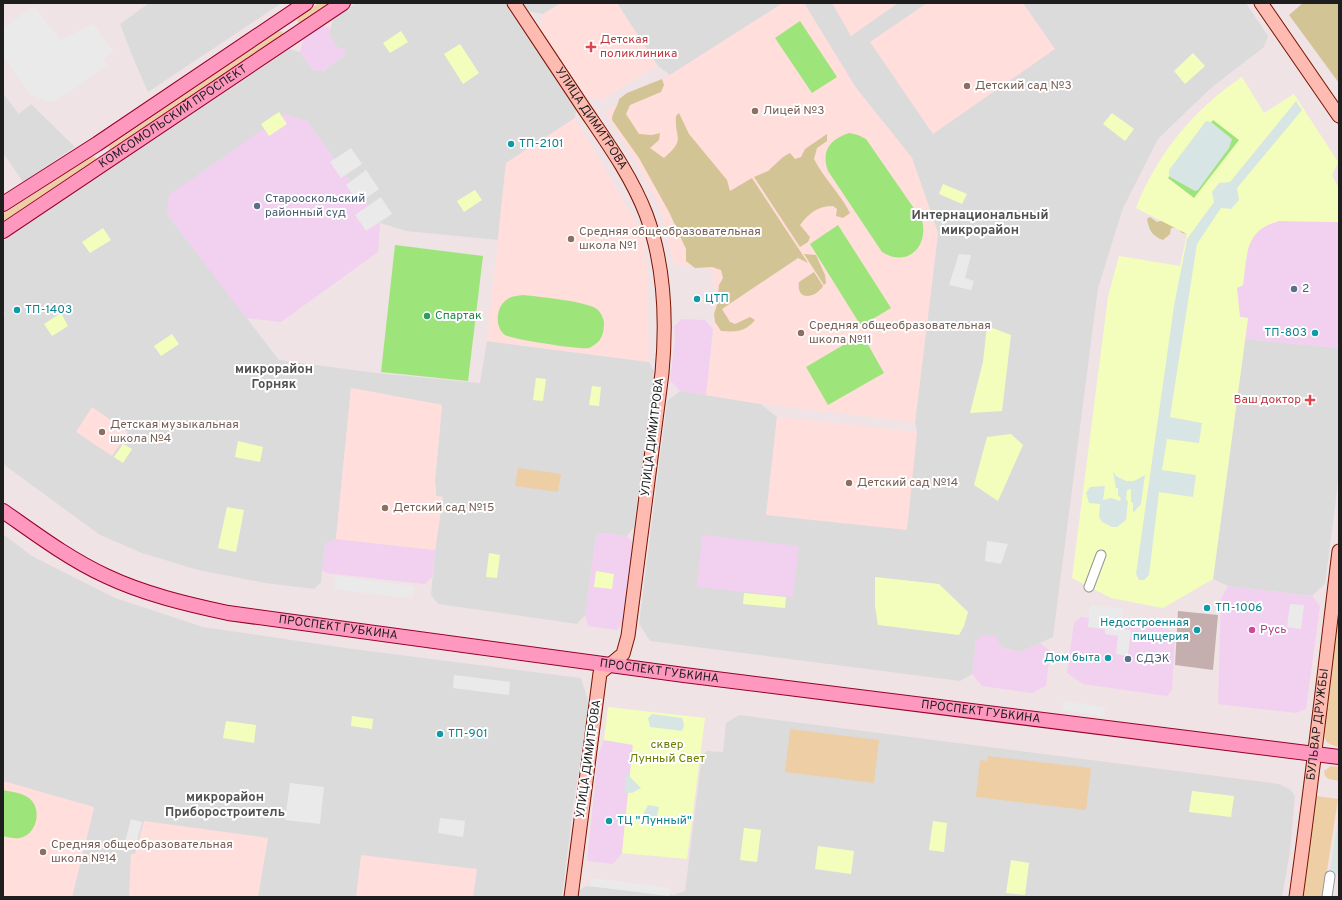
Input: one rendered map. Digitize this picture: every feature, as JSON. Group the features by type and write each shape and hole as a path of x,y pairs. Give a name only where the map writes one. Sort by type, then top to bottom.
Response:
{"main road":[{"name":"КОМСОМОЛЬСКИЙ ПРОСПЕКТ","path":"3,204 97,144 306,3"},
{"name":"КОМСОМОЛЬСКИЙ ПРОСПЕКТ","path":"3,231 343,3"},
{"name":"УЛИЦА ДИМИТРОВА","path":"514,3 604,136 625,171 646,216 662,278 665,342 630,626 623,654 612,665 600,673 571,897"},
{"path":"1262,3 1339,116"},
{"path":"283,18 294,36"},
{"path":"97,144 106,162"},
{"name":"ПРОСПЕКТ ГУБКИНА","path":"3,511 54,546 106,576 139,590 190,605 277,621 1108,730 1339,757"},
{"name":"БУЛЬВАР ДРУЖБЫ","path":"1296,897 1312,782 1314,754 1339,551"}],"street":[{"path":"1089,587 1101,555"},
{"path":"1327,897 1330,876"}],"shaded area":[{"path":"149,3 282,3 148,92 120,24"},
{"path":"319,3 332,3 301,24 298,22 297,19 299,17"},
{"name":"микрорайон Горняк","path":"356,3 508,3 577,103 575,118 506,163 498,240 406,231 380,223 307,121 167,214 279,360 376,373 480,383 487,341 649,362 655,373 634,527 627,536 601,533 596,537 585,615 577,624 438,604 431,595 435,550 443,497 436,496 435,480 442,405 351,388 336,539 325,545 321,582 314,589 265,583 198,570 142,553 100,535 3,464 3,318 5,313 3,310 3,241 289,49 300,52 313,70 323,71 346,54 338,48 329,35 333,19"},
{"path":"522,3 561,3 543,14 527,11"},
{"path":"561,3 617,3 657,65 603,99 588,98 540,29 543,14"},
{"path":"617,3 783,3 670,75 657,65"},
{"path":"783,3 804,3 856,88 912,158 938,233 915,422 761,404 706,395 713,340 713,270 674,264 660,208 636,161 605,112 670,75"},
{"name":"Интернациональный микрорайон","path":"804,3 1246,3 1268,36 1264,47 1211,88 1158,139 1123,208 1098,288 1053,637 1020,652 976,641 972,674 960,681 650,641 639,624 667,401 680,391 761,404 777,417 767,515 917,432 915,422 938,233 912,158 856,88"},
{"path":"832,3 898,3 851,36"},
{"path":"927,3 1023,3 1055,49 933,134 870,42"},
{"path":"1303,3 1339,3 1339,83 1289,15"},
{"path":"34,6 60,40 93,24 113,51 103,59 107,65 53,103 31,95 3,56 3,28"},
{"path":"324,26 331,28 329,35 338,48 345,49 346,54 322,71 313,70 300,52 303,39"},
{"path":"281,31 284,34 282,38 115,149 111,150 108,147 277,32"},
{"path":"662,79 664,85 661,92 630,105 626,114 639,134 652,135 660,133 659,140 650,148 664,158 671,151 678,138 676,116 679,113 689,134 727,180 730,191 752,178 808,263 798,258 722,309 730,322 735,324 750,317 755,320 744,329 721,331 715,322 714,314 717,305 719,285 723,278 721,270 712,267 695,268 686,261 686,249 669,212 639,158 612,120 619,99 627,93"},
{"path":"3,93 19,114 31,104 75,147 23,182 3,153"},
{"path":"1296,101 1302,110 1237,188 1239,200 1231,209 1221,208 1197,244 1170,417 1202,423 1199,443 1167,439 1162,470 1196,475 1193,497 1159,492 1149,575 1144,580 1139,580 1136,574 1174,306 1187,239 1214,202 1212,192 1219,183 1230,182"},
{"path":"285,114 307,121 380,223 378,252 281,322 246,318 167,214 169,195"},
{"name":"Средняя общеобразовательная школа №1","path":"575,118 635,220 644,239 647,269 649,362 487,341 506,163"},
{"path":"1206,121 1211,122 1232,139 1229,148 1198,190 1195,191 1170,177 1169,170"},
{"path":"827,134 827,141 817,148 814,159 850,213 843,218 836,216 837,209 833,206 823,207 814,211 800,225 810,237 808,242 800,247 754,177 768,171 783,157 790,153 795,159 801,157 805,149"},
{"path":"351,148 362,164 341,178 330,162"},
{"path":"92,156 98,159 96,162 3,223 3,214"},
{"path":"366,170 379,189 359,203 346,185"},
{"path":"381,197 392,214 366,231 355,215"},
{"path":"1150,217 1157,222 1167,219 1189,234 1182,233 1176,228 1171,228 1170,234 1163,240 1154,234 1150,229 1147,219"},
{"path":"1279,221 1339,222 1339,348 1245,339 1248,318 1240,317 1236,288 1243,285 1249,244 1257,232 1265,226"},
{"path":"804,254 816,255 825,275 826,283 824,285"},
{"path":"959,254 971,255 965,278 974,281 971,290 949,285"},
{"path":"814,272 823,286 812,295 803,295 800,293 799,282"},
{"path":"682,319 705,320 713,329 706,395 680,391 670,380 675,338 674,326"},
{"path":"1245,339 1339,348 1339,468 1336,500 1325,584 1312,596 1228,586 1213,579"},
{"path":"351,388 442,405 435,480 436,496 443,497 435,550 336,539"},
{"name":"Детская музыкальная школа №4","path":"92,407 128,432 112,456 76,432"},
{"path":"777,417 917,432 907,530 766,515"},
{"path":"518,468 561,474 558,492 515,486"},
{"path":"1113,471 1116,476 1126,481 1134,481 1145,475 1141,504 1133,513 1131,489 1127,490 1126,500 1128,501 1126,520 1117,527 1112,527 1102,522 1099,517 1100,504 1089,503 1086,493 1090,487 1105,486 1103,500 1111,498 1120,501 1121,499 1118,495 1118,488 1116,488"},
{"path":"601,533 627,536 633,542 624,622 617,630 588,626 585,615 596,537"},
{"name":"микрорайон Приборостроитель","path":"3,534 32,556 115,598 203,627 353,649 581,678 589,704 574,801 562,897 72,897 94,808 3,781"},
{"path":"702,535 799,546 793,597 697,587"},
{"path":"336,539 435,550 432,577 425,584 326,573 322,570 325,544"},
{"path":"987,541 1008,544 1001,564 985,561"},
{"path":"336,576 414,586 412,599 334,589"},
{"path":"1228,586 1312,596 1320,606 1306,709 1296,713 1218,704 1221,599"},
{"path":"1290,604 1304,605 1301,629 1287,627"},
{"path":"1090,605 1123,609 1120,629 1131,630 1128,656 1116,654 1118,636 1105,634 1105,629 1088,627"},
{"path":"1339,607 1339,747 1329,744 1324,736"},
{"path":"1178,611 1218,615 1213,670 1175,665"},
{"path":"1081,617 1168,629 1175,635 1172,690 1167,696 1083,684 1067,673 1074,623"},
{"path":"982,635 996,636 1002,648 1020,652 1040,643 1050,651 1046,686 1032,693 982,686 972,674 976,641"},
{"path":"454,675 510,682 509,695 453,688"},
{"path":"1063,701 1105,707 1104,716 1062,710"},
{"path":"652,714 682,718 684,724 683,729 681,731 650,727 648,718"},
{"path":"739,715 1279,784 1291,790 1295,796 1290,852 1282,897 578,897 578,891 586,886 674,895 685,891 702,755 707,751 723,752 726,723"},
{"path":"790,729 879,740 874,783 785,772"},
{"path":"604,740 633,744 622,853 613,864 587,861 598,755"},
{"path":"988,756 1091,768 1086,810 976,797 980,760 987,761"},
{"path":"1331,766 1339,767 1339,781 1329,779 1325,776 1324,771"},
{"path":"626,773 641,788 632,793 624,792"},
{"name":"Средняя общеобразовательная школа №14","path":"3,781 94,807 72,897 3,897"},
{"path":"290,783 324,787 320,824 285,820"},
{"path":"1316,796 1338,799 1323,897 1302,897"},
{"path":"648,805 659,807 656,821 646,821 638,824"},
{"path":"1339,813 1339,874 1330,873"},
{"path":"440,818 465,821 463,837 438,833"},
{"path":"131,819 142,822 136,845 125,842"},
{"path":"144,821 268,838 258,897 129,897 131,854 135,854"},
{"path":"361,855 477,869 473,897 356,897"},
{"path":"591,878 670,888 669,896 590,886"}],"green space":[{"path":"800,21 837,77 812,93 775,38"},
{"path":"401,31 408,42 390,53 383,43"},
{"path":"460,44 479,73 463,84 444,54"},
{"path":"1193,53 1205,66 1185,84 1174,71"},
{"path":"1242,77 1264,113 1294,94 1338,162 1332,175 1339,189 1339,222 1279,221 1268,225 1259,231 1253,237 1249,245 1243,285 1237,288 1240,317 1248,318 1213,579 1163,608 1111,598 1072,578 1108,297 1119,256 1180,266 1187,234 1136,208 1155,169 1179,134 1208,103"},
{"path":"279,112 287,124 269,136 261,124"},
{"path":"1112,113 1134,129 1125,141 1103,124"},
{"path":"1213,120 1239,140 1194,198 1168,178"},
{"path":"849,133 866,139 922,220 922,239 914,252 907,256 900,258 882,252 828,171 826,164 826,152 828,147 836,139"},
{"path":"943,184 967,194 962,204 939,194"},
{"path":"475,190 482,200 464,212 457,201"},
{"path":"838,225 891,308 861,326 810,244"},
{"path":"103,228 111,240 90,253 82,242"},
{"path":"395,245 483,256 468,381 381,372"},
{"path":"524,295 574,302 593,307 599,311 604,323 600,339 592,347 584,348 561,346 505,335 498,323 499,309 504,302 509,299"},
{"path":"61,313 68,326 52,336 44,324"},
{"path":"987,326 1011,335 1002,411 970,413 983,362"},
{"path":"172,334 179,344 161,356 154,346"},
{"path":"862,334 884,373 828,405 806,367"},
{"path":"536,378 546,379 543,401 533,400"},
{"path":"592,386 601,387 599,406 589,405"},
{"path":"1011,434 1023,445 998,501 974,485 987,437"},
{"path":"238,441 263,447 260,462 235,457"},
{"path":"123,444 132,449 123,463 114,457"},
{"path":"227,507 244,510 236,552 218,548"},
{"path":"489,553 500,555 497,578 486,577"},
{"path":"596,571 614,574 612,589 594,587"},
{"path":"875,577 939,584 968,612 964,626 959,635 878,625 875,606"},
{"path":"744,593 786,597 785,608 743,604"},
{"name":"сквер Лунный Свет","path":"608,707 705,718 687,859 622,853 633,745 604,740"},
{"path":"352,716 373,719 372,729 351,726"},
{"path":"226,721 256,725 254,743 223,738"},
{"path":"3,790 26,796 35,806 36,817 33,829 25,836 15,838 3,836"},
{"path":"1192,791 1234,796 1231,817 1189,812"},
{"path":"933,821 947,823 944,852 929,850"},
{"path":"744,828 761,830 757,862 740,860"},
{"path":"818,846 854,851 851,874 815,869"},
{"path":"1011,860 1029,863 1025,895 1006,893"}],"place":[{"name":"Детская поликлиника","path":"591,47"},
{"name":"Детский сад №3","path":"967,86"},
{"name":"Лицей №3","path":"755,111"},
{"name":"ТП-2101","path":"511,144"},
{"name":"Старооскольский районный суд","path":"257,206"},
{"name":"Средняя общеобразовательная школа №1","path":"571,239"},
{"name":"2","path":"1294,289"},
{"name":"ЦТП","path":"697,299"},
{"name":"ТП-1403","path":"17,310"},
{"name":"Спартак","path":"427,316"},
{"name":"Cредняя общеобразовательная школа №11","path":"801,333"},
{"name":"ТП-803","path":"1315,333"},
{"name":"Ваш доктор","path":"1310,400"},
{"name":"Детская музыкальная школа №4","path":"102,432"},
{"name":"Детский сад №14","path":"849,483"},
{"name":"Детский сад №15","path":"385,508"},
{"name":"ТП-1006","path":"1207,608"},
{"name":"Недостроенная пиццерия","path":"1197,630"},
{"name":"Русь","path":"1252,630"},
{"name":"Дом быта","path":"1108,658"},
{"name":"СДЭК","path":"1128,659"},
{"name":"ТП-901","path":"440,734"},
{"name":"ТЦ \"Лунный\"","path":"609,821"},
{"name":"Средняя общеобразовательная школа №14","path":"43,852"}],"district":[{"name":"Интернациональный микрорайон","path":"980,224"},
{"name":"микрорайон Горняк","path":"274,378"},
{"name":"микрорайон Приборостроитель","path":"225,806"}]}
